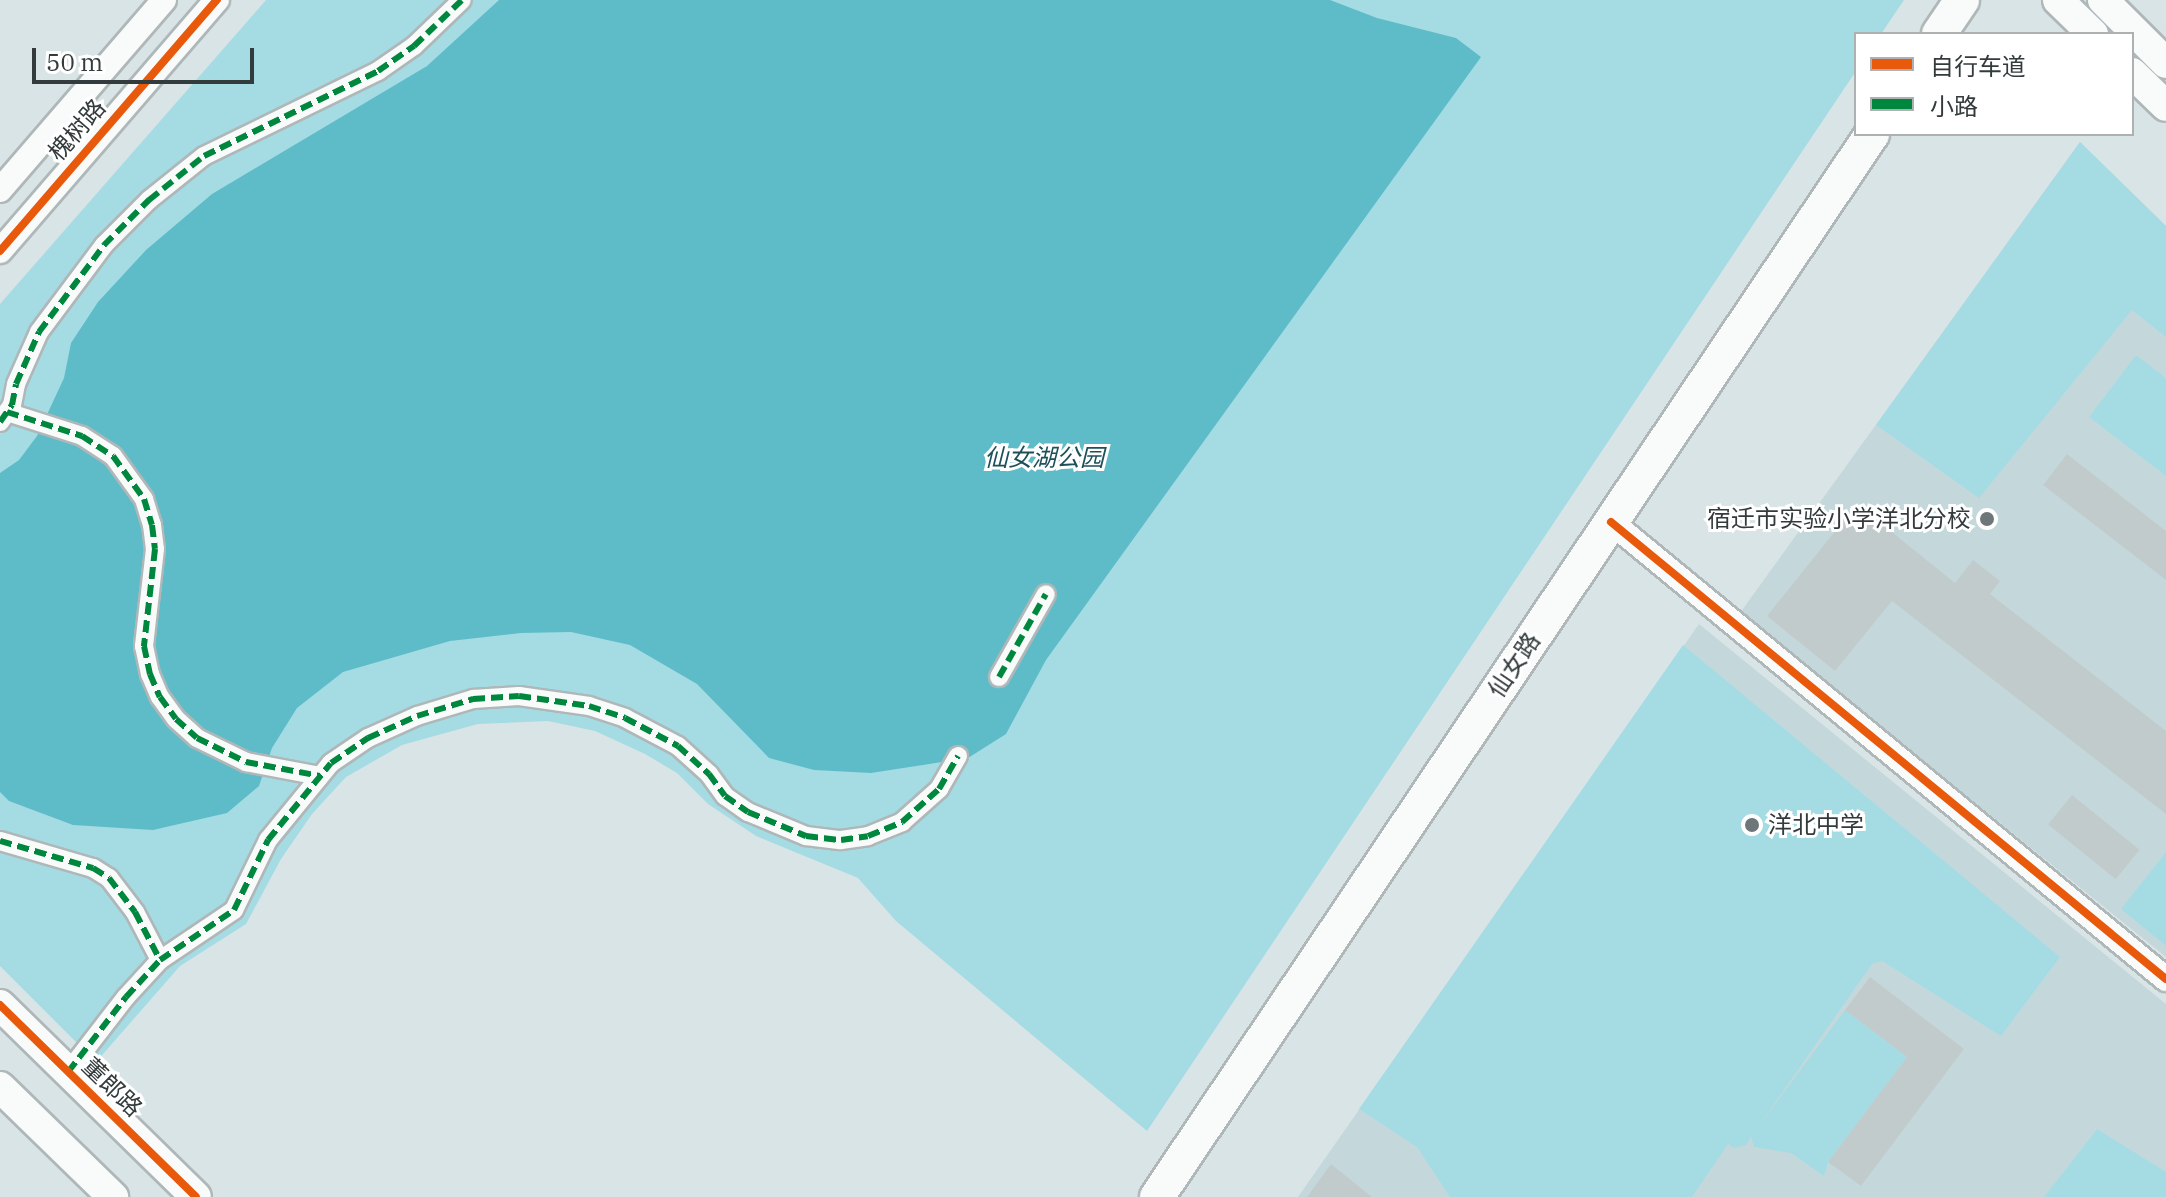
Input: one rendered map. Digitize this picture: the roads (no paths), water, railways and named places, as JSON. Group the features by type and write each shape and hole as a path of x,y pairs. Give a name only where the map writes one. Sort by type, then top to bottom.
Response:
{"main road":[{"path":"1940,32 1962,0"},
{"name":"仙女路","path":"1157,1197 1871,136"}],"street":[{"name":"槐树路","path":"0,190 164,0"},
{"name":"槐树路","path":"0,251 217,0"},
{"path":"320,776 246,762 220,752 176,719 160,697 150,674 144,646 155,549 144,499 113,456 82,436 35,421 3,417 39,332 96,255 149,200 204,156 378,71 414,46 462,0"},
{"path":"2058,0 2091,32"},
{"path":"2103,0 2166,63"},
{"path":"2134,75 2166,106"},
{"path":"1611,522 2166,979"},
{"path":"999,677 1046,594"},
{"path":"68,1072 126,997 160,960 234,910 268,840 331,763 368,738 417,716 473,699 519,696 589,706 657,733 709,774 725,796 748,812 806,836 841,840 868,836 902,822 939,789 956,761"},
{"path":"0,841 26,851 80,863 109,878 135,912 160,960"},
{"name":"董郎路","path":"0,1005 196,1197"},
{"path":"0,1087 113,1197"}],"place":[{"name":"宿迁市实验小学洋北分校","path":"1987,519"},
{"name":"洋北中学","path":"1752,825"}],"park label":[{"name":"仙女湖公园","path":"1044,458"}]}
